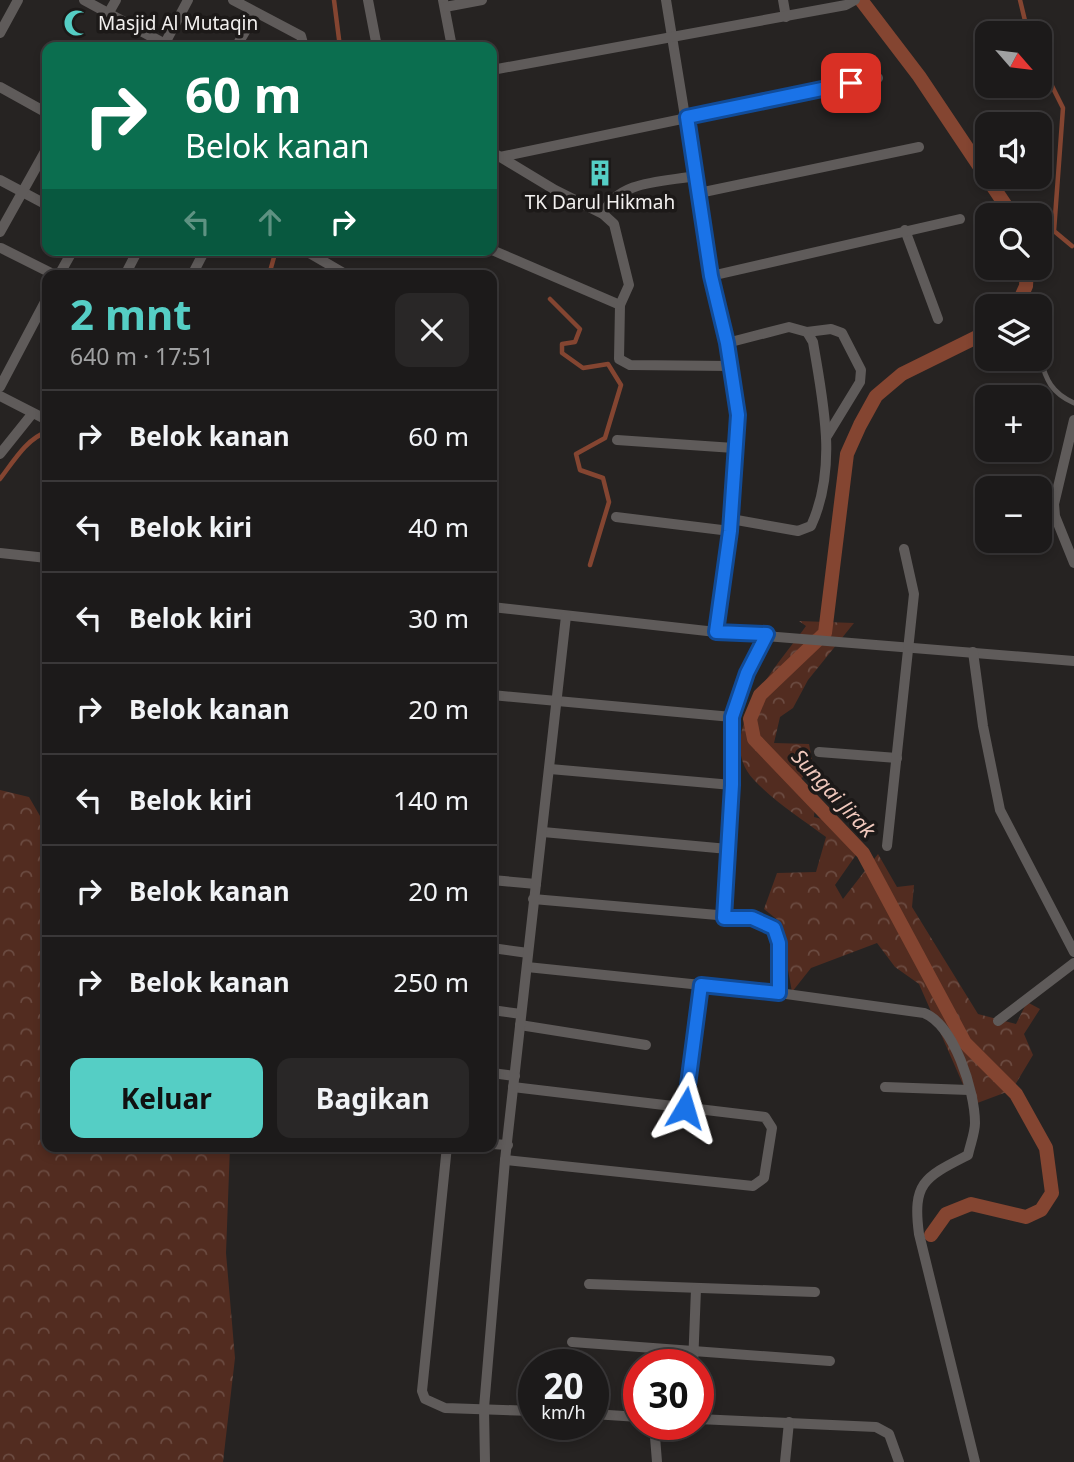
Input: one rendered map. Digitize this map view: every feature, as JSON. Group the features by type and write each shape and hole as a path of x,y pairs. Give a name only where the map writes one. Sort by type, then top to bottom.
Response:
{"street":[{"path":"0,33 18,0"},
{"path":"84,0 157,42"},
{"path":"108,14 116,0"},
{"path":"166,42 188,0"},
{"path":"233,0 301,36 303,42"},
{"path":"368,0 376,42"},
{"path":"451,42 444,4 482,0"},
{"path":"666,0 711,276 727,343 738,415 730,525 716,632"},
{"path":"783,0 786,17"},
{"path":"497,69 786,17 846,5 855,0"},
{"path":"239,42 256,13"},
{"path":"497,154 878,78"},
{"path":"0,87 42,110"},
{"path":"699,193 919,147"},
{"path":"497,155 555,190 604,214 614,224 629,278 629,285 620,305 621,326 617,351 619,359 625,364 731,366"},
{"path":"0,232 42,158"},
{"path":"604,214 609,201 628,188 695,176"},
{"path":"0,180 42,202"},
{"path":"711,276 960,219"},
{"path":"905,230 937,319"},
{"path":"0,251 45,270"},
{"path":"497,252 620,305"},
{"path":"315,256 339,270"},
{"path":"0,387 42,307"},
{"path":"727,343 789,327 807,332 831,329 842,332 860,370 860,382 827,436"},
{"path":"616,517 798,531 811,526 819,503 827,436 813,342 807,332"},
{"path":"0,396 42,417"},
{"path":"0,454 32,414"},
{"path":"1074,420 1054,504 1055,516 1074,563"},
{"path":"617,440 734,448"},
{"path":"887,846 914,594 904,549"},
{"path":"0,553 42,557"},
{"path":"497,608 716,632 767,634 1074,661"},
{"path":"485,1462 484,1408 505,1160 566,616"},
{"path":"724,918 732,785 732,717 747,673 767,634"},
{"path":"973,652 983,726 1000,810 1074,952"},
{"path":"497,696 557,704 732,717"},
{"path":"819,752 897,758"},
{"path":"550,769 732,785"},
{"path":"543,832 728,849"},
{"path":"497,880 536,884"},
{"path":"533,899 724,918 752,918 774,928 779,943 779,993"},
{"path":"497,949 528,953"},
{"path":"998,1021 1074,963"},
{"path":"527,967 779,993 924,1013 934,1017 953,1044 969,1090 975,1124 968,1154 935,1170 922,1186 915,1206 919,1234 975,1462"},
{"path":"685,1108 701,985"},
{"path":"497,1012 520,1019 646,1045"},
{"path":"497,1075 514,1081 770,1121 772,1128 764,1178 760,1184 505,1160"},
{"path":"886,1087 969,1090"},
{"path":"497,1145 508,1146"},
{"path":"446,1152 422,1391 433,1404 518,1410"},
{"path":"589,1284 815,1292"},
{"path":"693,1349 696,1289"},
{"path":"572,1342 666,1349"},
{"path":"714,1353 830,1361"},
{"path":"714,1420 882,1428 893,1441 899,1462"},
{"path":"785,1462 789,1422"},
{"path":"655,1440 657,1462"}],"lane":[{"path":"1045,371 1051,388 1058,396 1074,403"}],"green space":[{"path":"799,621 854,623 808,680 793,708 780,717 774,743 809,744 813,765 796,785 816,791 814,817 845,825 858,852 835,885 843,899 878,854 897,887 914,885 912,907 978,1014 1016,1024 1027,1002 1040,1009 1024,1034 1033,1055 1012,1090 972,1105 919,984 895,967 877,943 811,968 792,992 779,921 764,909 777,873 816,872 826,837 754,780 743,762 740,742 744,722 754,700 806,626"},
{"path":"0,790 29,797 42,819 42,1152 230,1152 226,1253 235,1358 223,1462 0,1462"}],"waterway":[{"path":"334,0 339,42"},
{"name":"Sungai Jirak","path":"861,0 919,76 1004,203"},
{"path":"1020,0 1025,21"},
{"path":"1052,86 1063,108 1054,231 1072,246"},
{"path":"270,270 274,256"},
{"name":"Sungai Jirak","path":"1022,294 1026,280"},
{"path":"550,299 580,329 575,342 562,344 562,353 583,368 608,364 621,385 605,438 576,454 580,470 603,478 609,502 590,565"},
{"name":"Sungai Jirak","path":"931,1235 946,1214 971,1204 1026,1217 1041,1210 1052,1193 1046,1148 1016,1094 965,1043 863,853 754,739 750,719 760,695 825,633 847,454 876,396 902,374 975,338"},
{"path":"0,479 27,445 42,434"}],"place":[{"name":"Masjid Al Mutaqin","path":"77,23"},
{"name":"TK Darul Hikmah","path":"600,173"}],"route":[{"path":"685,1108 701,985 779,993 779,943 774,928 752,918 724,918 732,785 732,717 747,673 767,634 716,632 730,531 738,415 727,343 711,276 687,117 851,83"}]}
